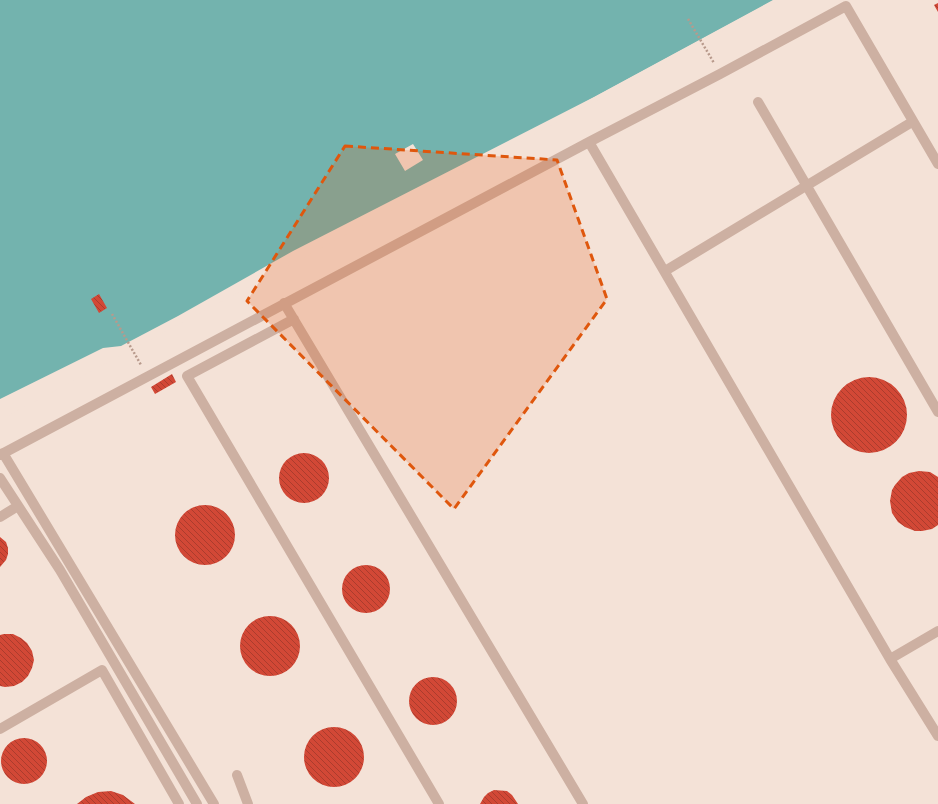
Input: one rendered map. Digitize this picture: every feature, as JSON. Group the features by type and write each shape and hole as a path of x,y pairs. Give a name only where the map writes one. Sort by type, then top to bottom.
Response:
{"lane":[{"path":"214,804 1,454 846,6 912,122 938,164"},
{"path":"758,102 938,412"},
{"path":"665,271 912,122"},
{"path":"589,142 890,659 938,736"},
{"path":"284,303 583,804"},
{"path":"294,319 187,376 439,804"},
{"path":"0,478 60,570 197,804"},
{"path":"0,517 18,506"},
{"path":"890,659 938,631"},
{"path":"0,729 102,670 179,804"},
{"path":"237,775 248,804"}],"path":[{"path":"688,19 720,74"},
{"path":"112,314 147,376"}],"highlighted area":[{"path":"345,146 557,160 607,299 454,509 247,301"}],"water":[{"path":"0,0 774,0 0,418"}],"pier":[{"path":"773,0 776,0 775,2 598,100 0,420 0,399 103,348 121,346 178,316 293,251 594,97"},
{"path":"413,144 423,160 405,171 395,154"}],"building":[{"path":"938,3 938,12 934,5"},
{"path":"99,294 107,308 99,313 91,299"},
{"path":"172,374 176,382 155,394 151,387"},
{"path":"869,377 884,380 896,388 904,400 907,415 904,430 896,442 884,450 869,453 854,450 842,442 834,430 831,415 834,400 842,388 854,380"},
{"path":"299,453 309,453 322,460 329,473 329,483 322,496 309,503 299,503 290,499 283,492 279,483 279,473 283,464 290,457"},
{"path":"919,471 930,472 938,477 938,525 932,529 915,531 898,522 892,513 890,501 892,490 902,477 909,473"},
{"path":"199,505 211,505 227,513 233,523 235,535 233,547 227,557 211,565 199,565 183,557 175,541 175,529 183,513"},
{"path":"0,537 6,542 8,554 6,560 0,567"},
{"path":"366,565 375,567 383,572 388,580 390,589 388,598 383,606 375,611 366,613 357,611 349,606 344,598 342,589 344,580 349,572 357,567"},
{"path":"264,616 276,616 292,624 298,634 300,646 298,658 292,668 276,676 264,676 248,668 240,652 240,640 248,624"},
{"path":"13,634 27,643 32,651 34,660 28,676 22,682 14,686 5,687 0,686 0,635"},
{"path":"433,677 442,679 450,684 455,692 457,701 455,710 450,718 442,723 433,725 424,723 416,718 411,710 409,701 411,692 416,684 424,679"},
{"path":"328,727 340,727 356,735 362,745 364,757 362,769 356,779 340,787 328,787 312,779 304,763 304,751 312,735"},
{"path":"19,738 29,738 37,742 43,748 47,756 47,766 43,774 37,780 29,784 19,784 11,780 5,774 1,766 1,756 5,748 11,742"},
{"path":"494,790 507,791 512,795 518,804 480,804 488,793"},
{"path":"111,791 123,795 135,804 77,804 86,797 98,792"}]}
